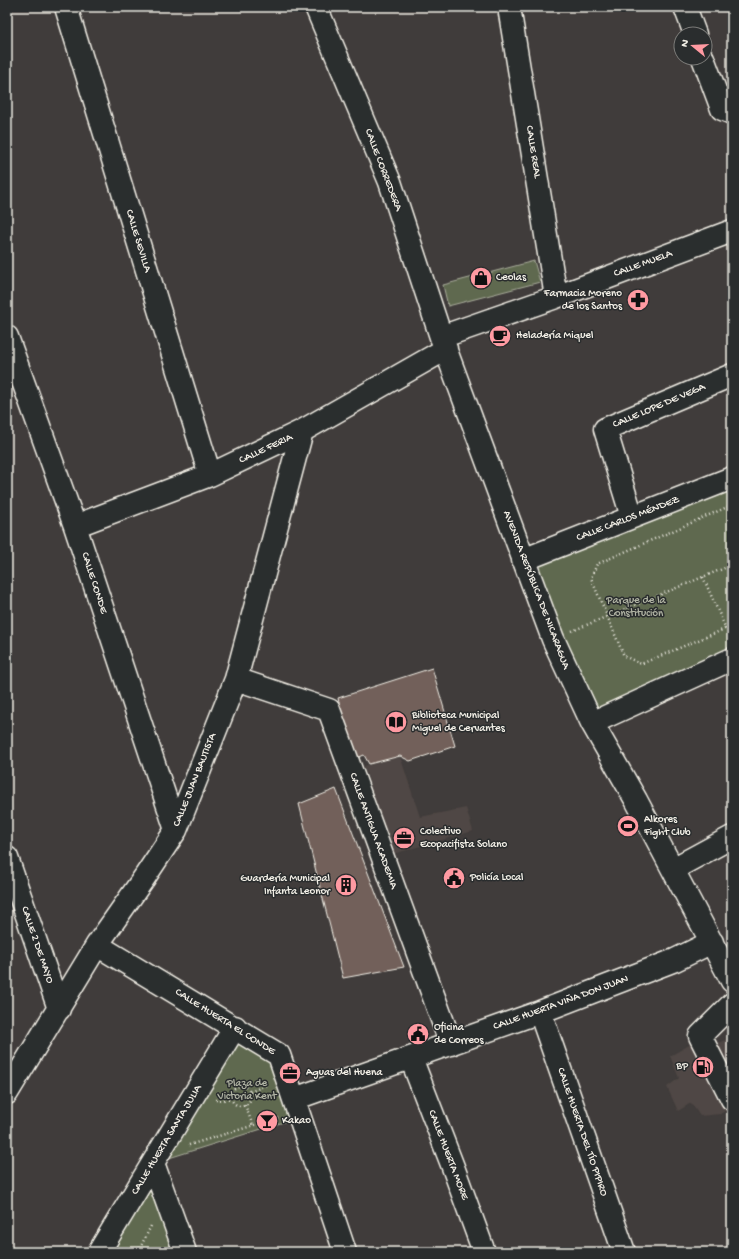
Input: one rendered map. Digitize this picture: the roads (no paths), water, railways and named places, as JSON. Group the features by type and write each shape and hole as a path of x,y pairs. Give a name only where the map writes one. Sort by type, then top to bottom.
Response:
{"street":[{"name":"CALLE SEVILLA","path":"66,7 210,475"},
{"name":"CALLE CORREDERA","path":"316,7 390,182 443,343"},
{"name":"CALLE REAL","path":"509,7 556,297"},
{"path":"685,7 692,26"},
{"path":"706,66 722,109 732,113"},
{"name":"CALLE MUELA","path":"443,343 556,297 732,231"},
{"name":"CALLE CONDE","path":"7,337 75,526 176,830"},
{"name":"CALLE FERIA","path":"75,526 210,475 302,431 443,343"},
{"name":"AVENIDA REPÚBLICA DE NICARAGUA","path":"443,343 553,639 592,723 636,800 732,981"},
{"name":"CALLE LOPE DE VEGA","path":"632,517 605,429 732,375"},
{"name":"CALLE JUAN BAUTISTA","path":"7,1093 97,945 176,830 230,713 236,679 302,431"},
{"name":"CALLE CARLOS MÉNDEZ","path":"523,560 732,478"},
{"path":"592,723 726,662"},
{"name":"CALLE ANTIGUA ACADEMIA","path":"236,679 329,710 451,1044"},
{"path":"673,869 732,838"},
{"name":"CALLE 2 DE MAYO","path":"7,858 59,1009"},
{"name":"CALLE HUERTA VIÑA DON JUAN","path":"296,1105 411,1058 540,1012 675,960 712,942"},
{"name":"CALLE HUERTA EL CONDE","path":"97,945 235,1027 279,1055 345,1252"},
{"path":"731,1097 700,1036 732,1004"},
{"name":"CALLE HUERTA DEL TÍO PIPIRO","path":"540,1012 624,1252"},
{"name":"CALLE HUERTA SANTA JULIA","path":"98,1252 235,1027"},
{"name":"CALLE HUERTA MORE","path":"411,1058 484,1252"},
{"path":"156,1159 185,1252"}],"place":[{"name":"Ceolas","path":"481,278"},
{"name":"Farmacia Moreno de los Santos","path":"638,300"},
{"name":"Heladería Miquel","path":"500,336"},
{"name":"Biblioteca Municipal Miguel de Cervantes","path":"396,722"},
{"name":"Alkores Fight Club","path":"628,826"},
{"name":"Colectivo Ecopacifista Solano","path":"404,838"},
{"name":"Policía Local","path":"454,878"},
{"name":"Guardería Municipal Infanta Leonor","path":"346,885"},
{"name":"Oficina de Correos","path":"418,1034"},
{"name":"BP","path":"703,1067"},
{"name":"Aguas del Huena","path":"290,1073"},
{"name":"Kakao","path":"267,1121"}],"park label":[{"name":"Parque de la Constitución","path":"636,607"},
{"name":"Plaza de Victoria Kent","path":"247,1090"}]}
